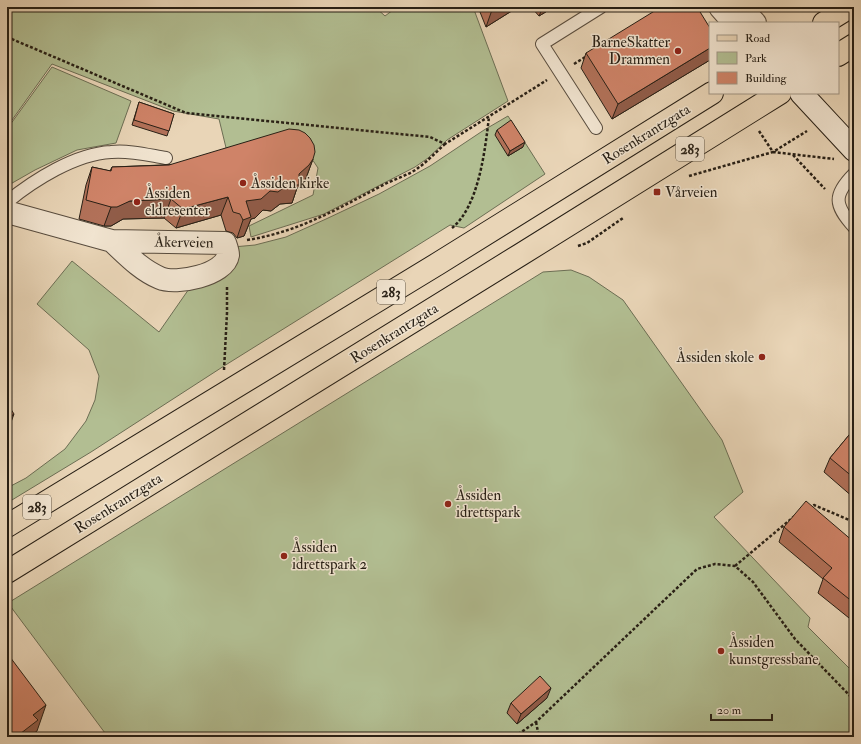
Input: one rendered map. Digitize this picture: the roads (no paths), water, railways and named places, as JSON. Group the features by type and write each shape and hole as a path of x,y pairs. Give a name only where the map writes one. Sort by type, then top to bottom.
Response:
{"main road":[{"path":"826,22 850,7"},
{"path":"839,54 854,45"},
{"name":"Rosenkrantzgata","path":"7,526 438,263 710,94"},
{"name":"Rosenkrantzgata","path":"7,572 778,94"}],"street":[{"path":"720,7 733,22"},
{"path":"740,7 754,22"},
{"path":"802,94 846,155"},
{"name":"Åkerveien","path":"7,212 112,241 225,243 228,255 225,262 216,270 192,279 162,279 141,268 112,241"}],"lane":[{"path":"596,128 542,44 602,7"},
{"path":"7,202 44,176 72,162 91,156 110,152 123,152 166,158"},
{"path":"854,174 841,188 838,196 839,204 843,213 854,227"}],"place":[{"name":"BarneSkatter Drammen","path":"678,51"},
{"name":"Åssiden kirke","path":"243,183"},
{"name":"Vårveien","path":"657,192"},
{"name":"Åssiden eldresenter","path":"137,202"},
{"name":"Åssiden skole","path":"762,357"},
{"name":"Åssiden idrettspark","path":"448,504"},
{"name":"Åssiden idrettspark 2","path":"284,556"},
{"name":"Åssiden kunstgressbane","path":"721,651"}]}
